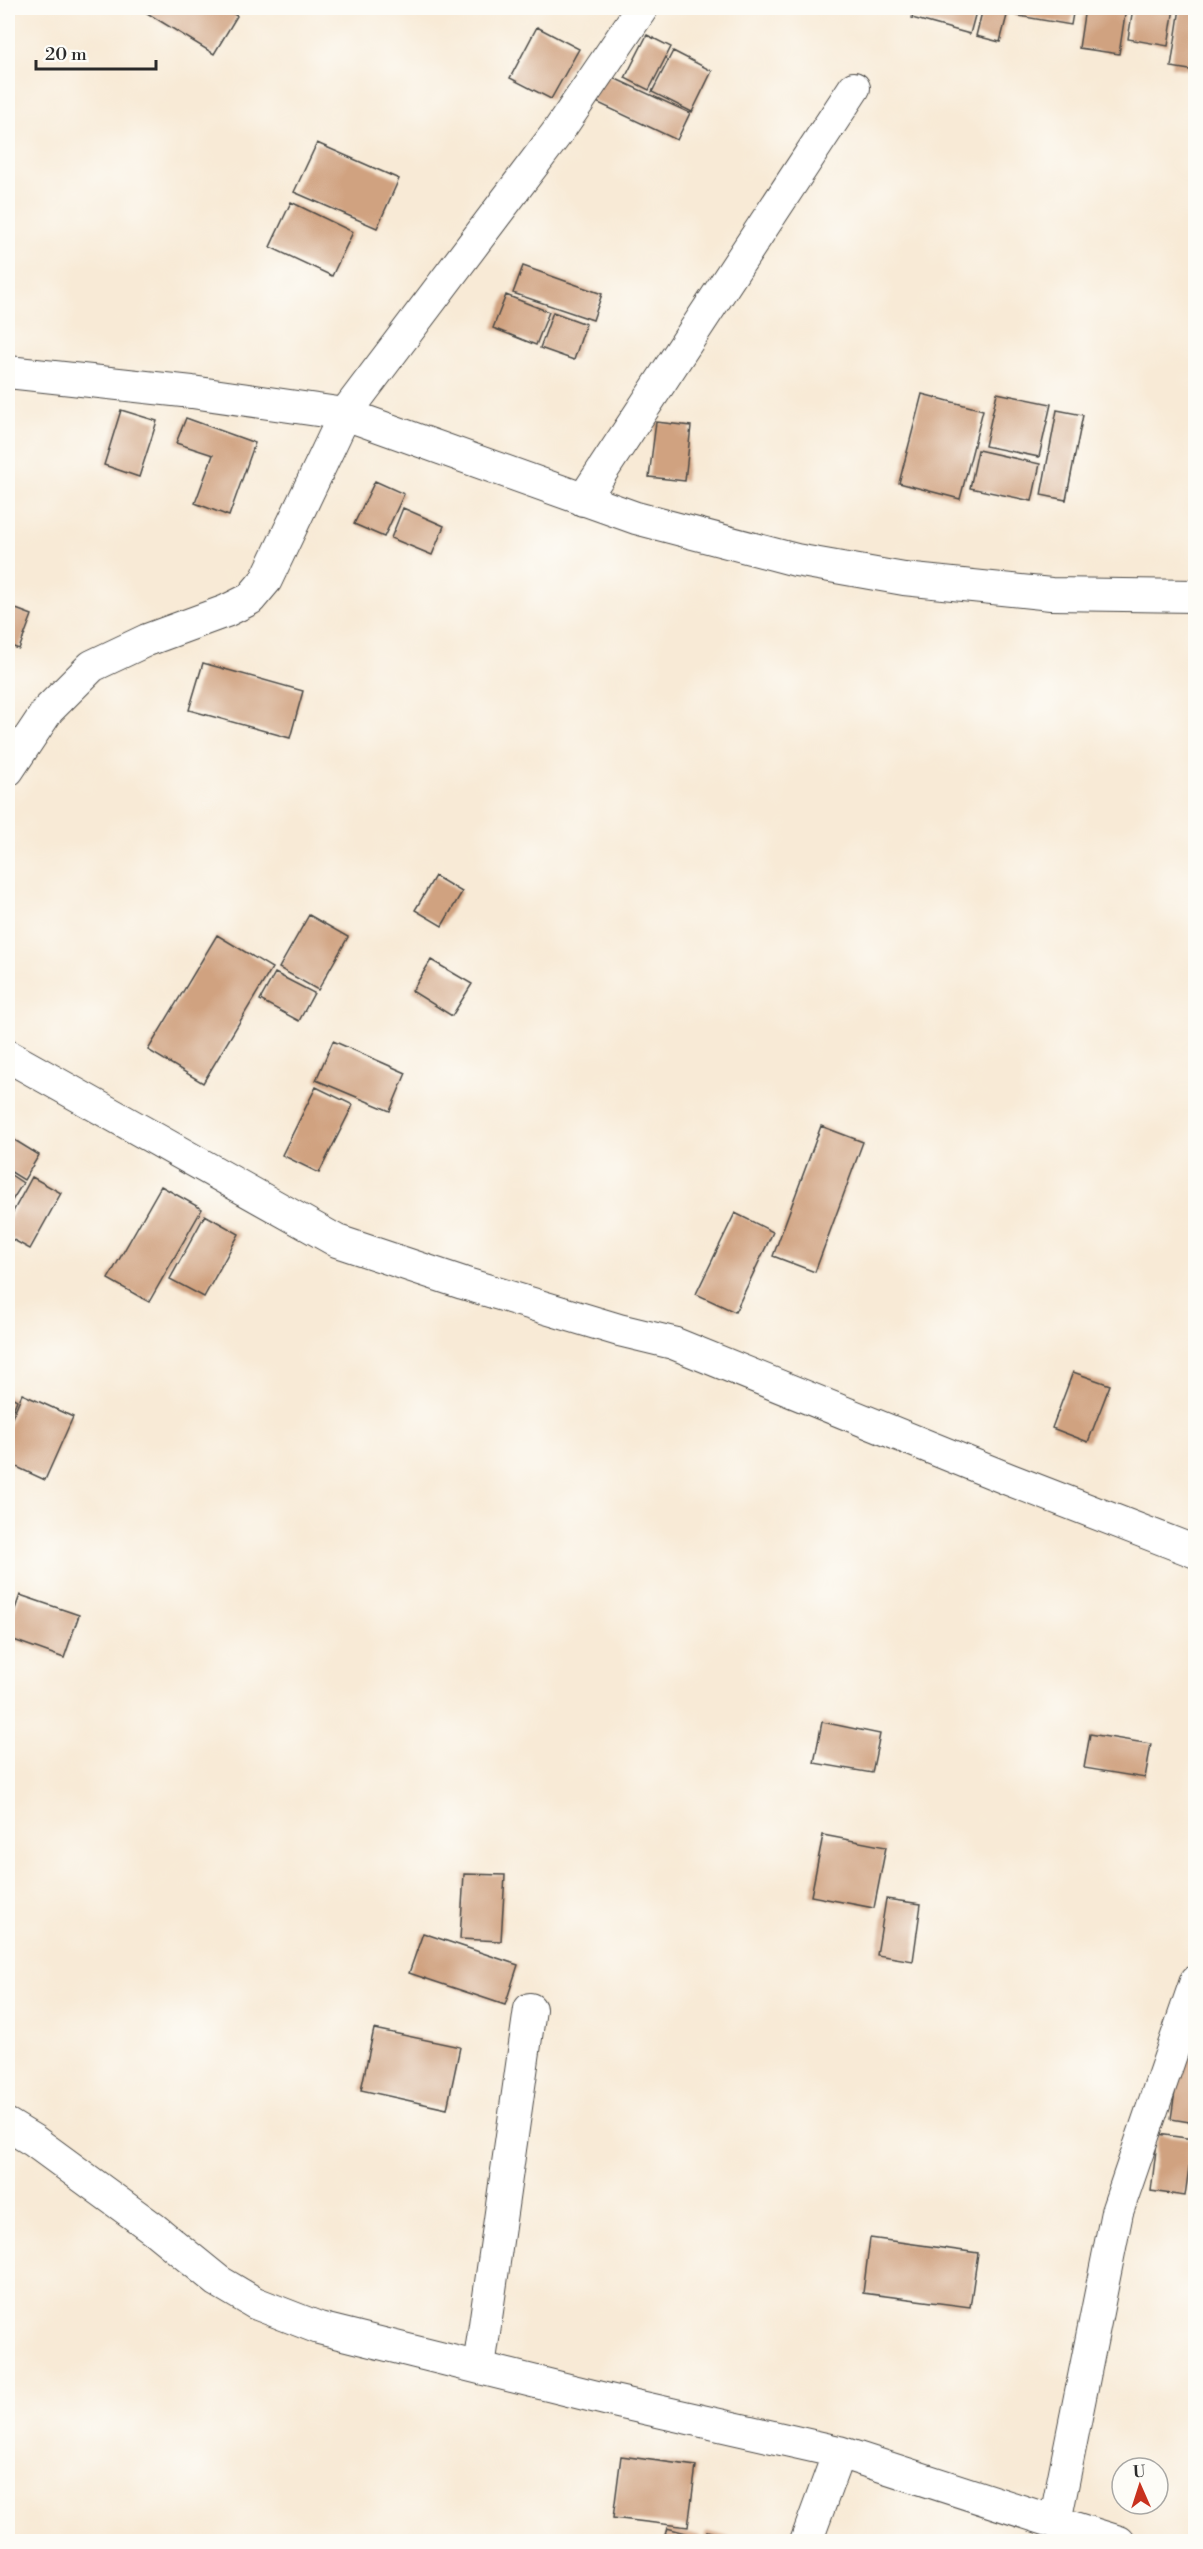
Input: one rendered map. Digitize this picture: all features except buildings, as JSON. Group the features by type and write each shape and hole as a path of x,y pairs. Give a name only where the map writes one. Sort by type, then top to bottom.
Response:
{"street":[{"path":"8,770 48,710 92,666 147,640 226,611 250,599 266,580 345,414 556,134 642,8"},
{"path":"583,500 854,88"},
{"path":"8,372 192,392 345,414 636,518 796,560 904,579 1051,594 1196,596"},
{"path":"8,1056 337,1241 463,1283 619,1330 674,1343 1008,1479 1196,1552"},
{"path":"1055,2522 1117,2212 1196,1981"},
{"path":"479,2367 530,2009"},
{"path":"8,2125 34,2141 154,2229 218,2281 255,2303 319,2328 620,2403 839,2452 1119,2541"},
{"path":"806,2541 839,2452"}]}
